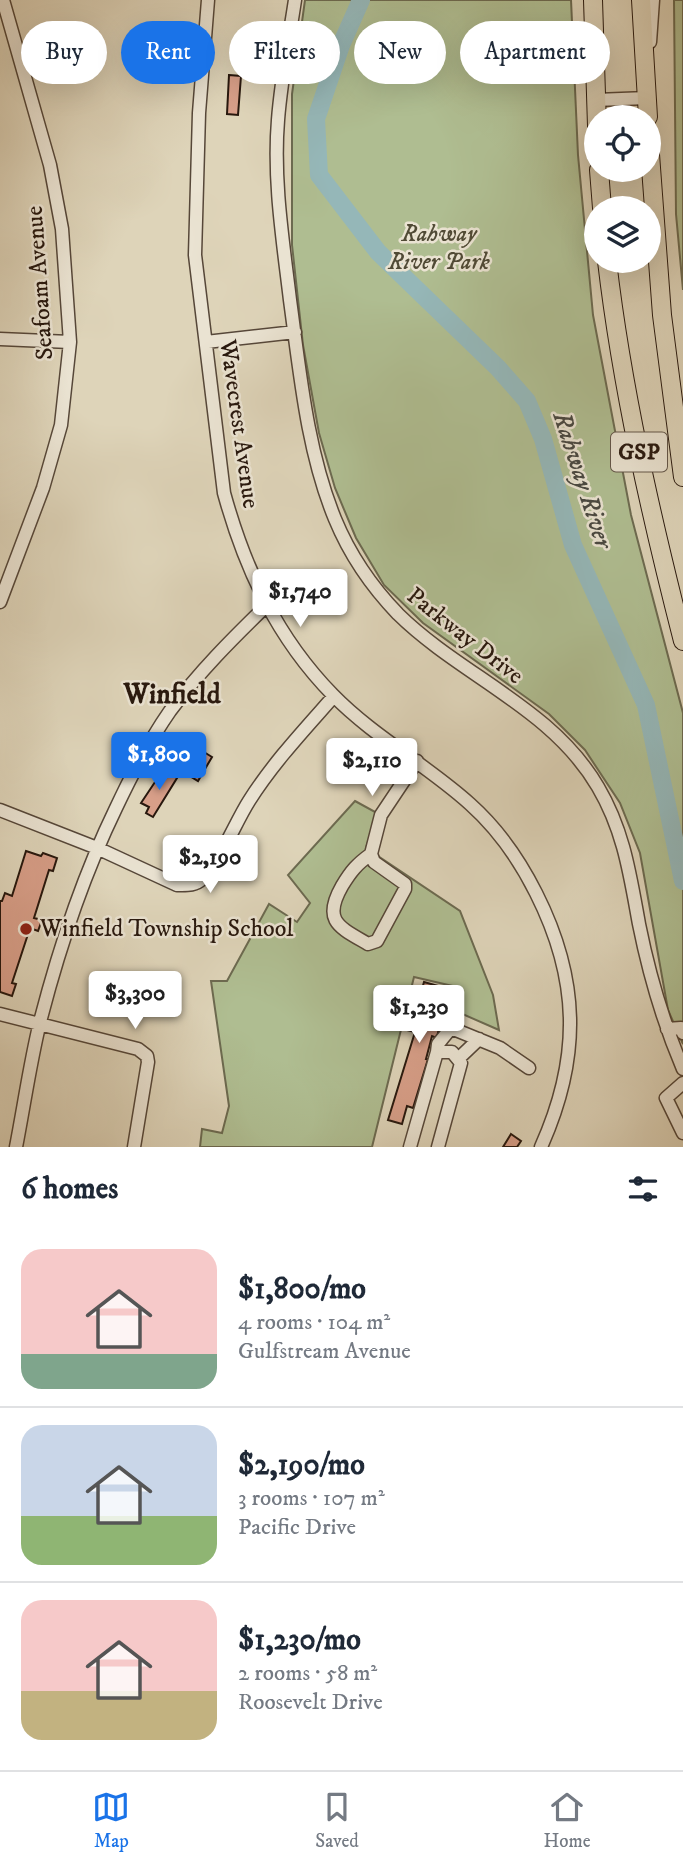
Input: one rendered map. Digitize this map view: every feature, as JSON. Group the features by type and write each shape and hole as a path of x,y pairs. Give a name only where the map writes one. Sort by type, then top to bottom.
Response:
{"highway":[{"path":"593,0 596,105"},
{"path":"642,0 647,105"},
{"name":"GSP","path":"652,182 662,315 683,477"},
{"name":"GSP","path":"609,273 622,367 642,472 683,641"}],"street":[{"name":"Seafoam Avenue","path":"0,602 38,501 61,425 70,342 62,229 50,165 3,0"},
{"name":"Wavecrest Avenue","path":"208,0 198,126 195,255 224,493 245,559 292,648 334,696 474,807 509,846 552,926 562,954 569,991 569,1054 564,1084 541,1147"},
{"name":"Parkway Drive","path":"295,0 278,120 280,210 310,428 334,519 372,583 400,615 424,636 545,725 583,764 599,788 619,830 628,858 639,925 667,1029 682,1061"},
{"path":"596,100 647,98 653,0"},
{"path":"206,342 295,332"},
{"path":"0,340 70,342"},
{"path":"16,1147 40,1024 73,911 97,848 141,757 169,713 220,651 267,605"},
{"path":"0,810 97,848 177,885 199,883 250,799 287,750 334,696"},
{"path":"371,853 354,867 332,903 332,912 344,930 368,944 377,941 405,889 405,884 374,862 371,853 381,815 417,761"},
{"path":"0,1014 138,1049 147,1056 134,1147"},
{"path":"410,1147 438,1044 451,1028 500,1048 529,1068"},
{"path":"667,1029 681,1028 683,1033"},
{"path":"457,1059 479,1039"},
{"path":"437,1052 452,1052 461,1063 438,1147"},
{"path":"683,1083 666,1098 683,1133"}],"green space":[{"name":"Rahway River Park","path":"305,0 571,0 572,21 460,21 460,84 575,84 584,219 584,273 589,273 593,315 631,515 683,713 683,1044 668,1010 640,853 620,803 585,750 549,714 423,623 384,585 356,538 335,488 319,433 303,345 292,245 292,94 293,84 340,84 340,21 302,21"},
{"path":"674,0 683,0 683,290 676,214"},
{"path":"355,801 377,813 366,848 460,911 493,995 499,1030 451,1009 457,987 414,977 372,1147 200,1147 202,1129 222,1133 229,1106 211,981 227,981 269,904 297,922 310,903 288,875"}],"building":[{"path":"229,75 229,84 240,84 238,115 227,114"},
{"path":"181,738 212,757 198,781 167,762"},
{"path":"163,770 177,778 153,817 146,813 149,807 141,803"},
{"path":"26,851 57,858 53,871 49,870 34,918 42,920 38,931 30,928 12,983 16,984 12,996 0,992 0,901 5,893 12,896"},
{"path":"424,982 452,990 446,1011 441,1010 436,1027 439,1028 437,1038 432,1036 413,1108 407,1106 402,1124 388,1120 415,1032 407,1030 418,988 422,989"},
{"path":"511,1134 521,1141 517,1147 503,1147"}],"waterway":[{"name":"Rahway River","path":"361,0 341,45 316,119 319,175 378,252 498,368 527,401 543,439 573,545 646,705 683,881"}],"place":[{"name":"Winfield Township School","path":"26,929"}],"district":[{"name":"Winfield","path":"172,694"}]}
